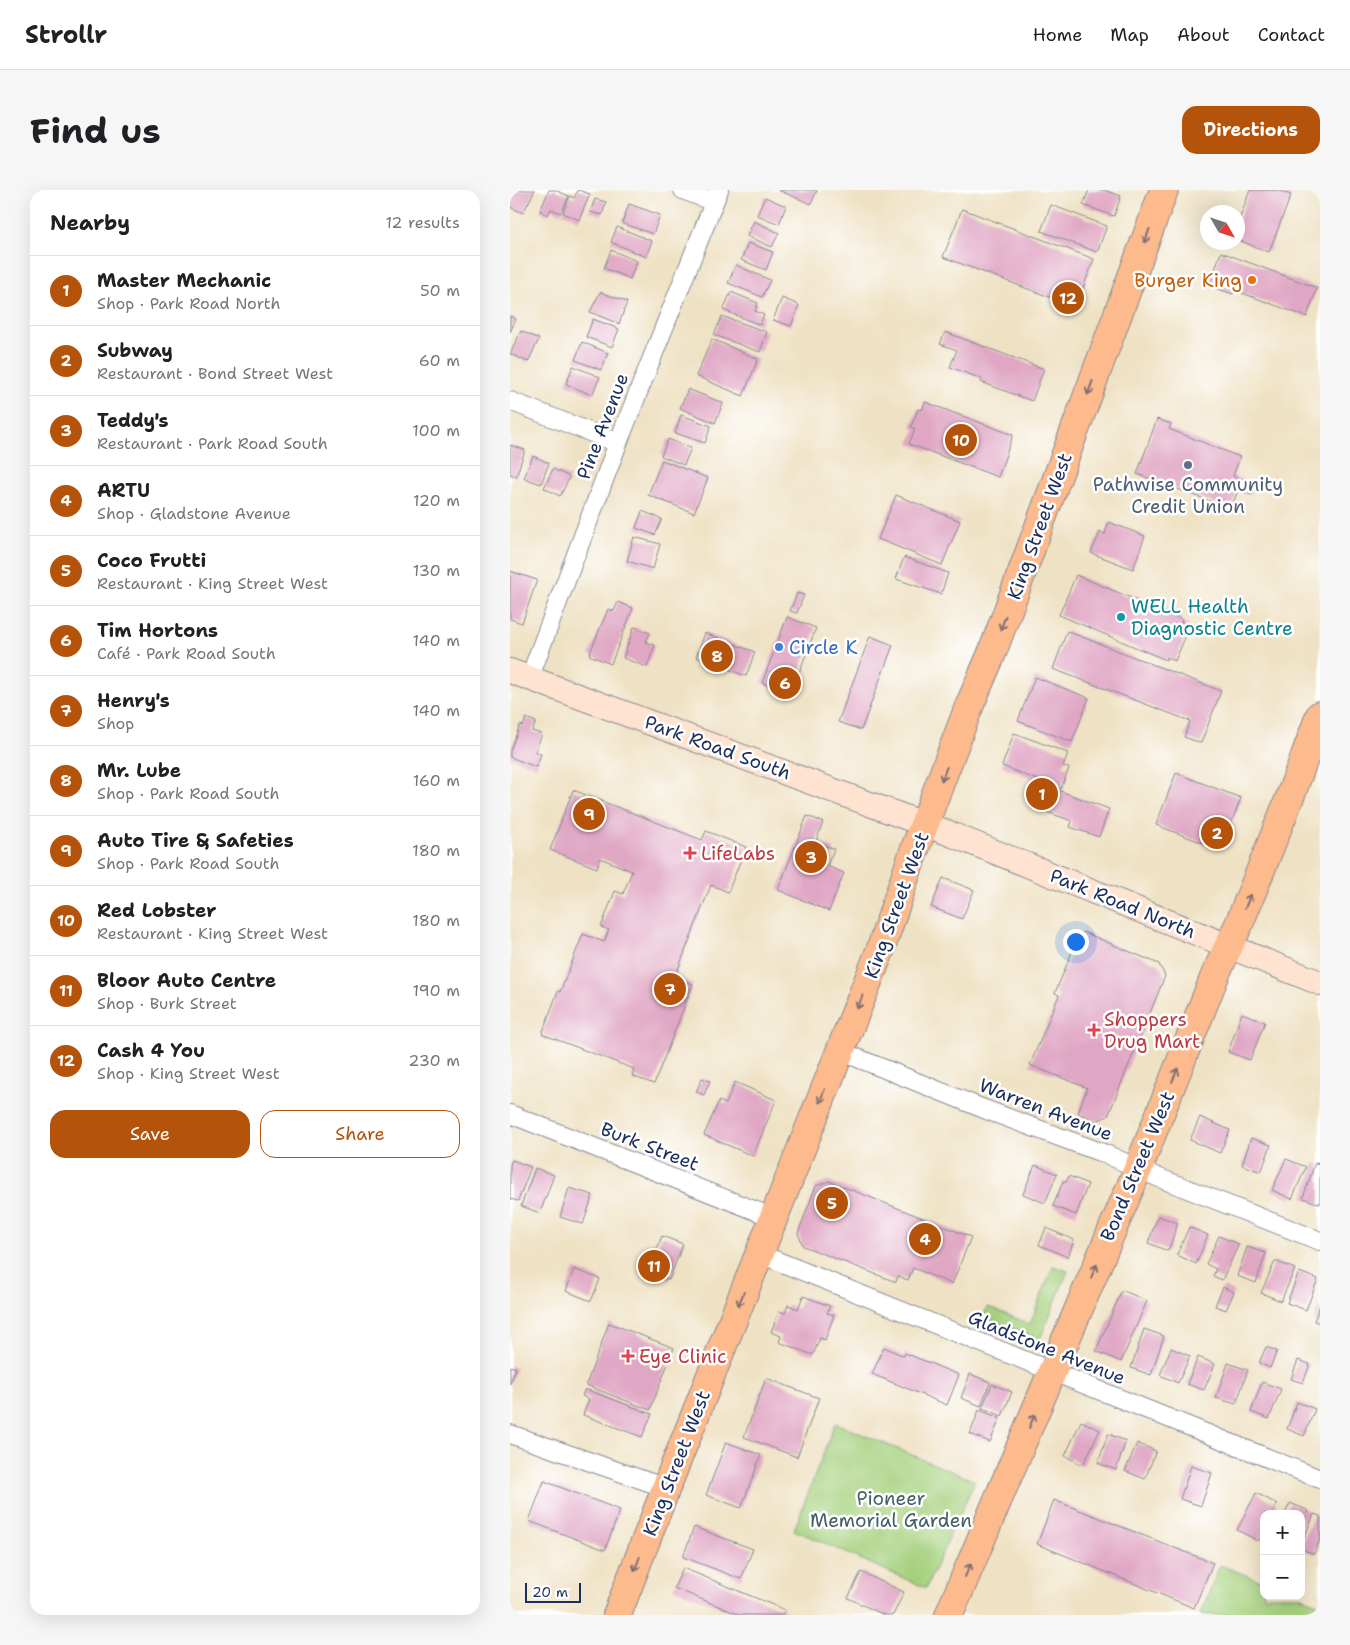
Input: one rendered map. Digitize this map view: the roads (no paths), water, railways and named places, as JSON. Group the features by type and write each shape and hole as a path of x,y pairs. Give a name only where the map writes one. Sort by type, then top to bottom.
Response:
{"main road":[{"name":"King Street West","path":"617,1615 880,952 968,709 992,653 1164,190"},
{"name":"Park Road South","path":"520,675 887,809 925,825"},
{"name":"Bond Street West","path":"949,1615 1053,1372 1089,1280 1138,1169 1216,973 1290,797 1320,715"},
{"name":"Park Road North","path":"925,825 1320,983"}],"street":[{"path":"682,190 717,196"},
{"name":"Pine Avenue","path":"520,675 618,443 717,196"},
{"path":"510,401 618,443"},
{"name":"Warren Avenue","path":"840,1051 984,1109 1108,1155 1138,1169 1320,1241"},
{"name":"Burk Street","path":"510,1114 774,1218"},
{"name":"Gladstone Avenue","path":"760,1254 1320,1478"},
{"path":"510,1434 666,1488"}],"place":[{"name":"Burger King","path":"1252,280"},
{"name":"Cash 4 You","path":"1068,298"},
{"name":"Red Lobster","path":"961,440"},
{"name":"Pathwise Community Credit Union","path":"1188,465"},
{"name":"WELL Health Diagnostic Centre","path":"1121,617"},
{"name":"Circle K","path":"779,647"},
{"name":"Mr. Lube","path":"717,656"},
{"name":"Tim Hortons","path":"785,683"},
{"name":"Master Mechanic","path":"1042,794"},
{"name":"Auto Tire & Safeties","path":"589,814"},
{"name":"Subway","path":"1217,833"},
{"name":"LifeLabs","path":"690,853"},
{"name":"Teddy's","path":"811,857"},
{"name":"Henry's","path":"670,989"},
{"name":"Shoppers Drug Mart","path":"1094,1030"},
{"name":"Coco Frutti","path":"832,1203"},
{"name":"ARTU","path":"925,1239"},
{"name":"Bloor Auto Centre","path":"654,1266"},
{"name":"Eye Clinic","path":"628,1356"}],"park label":[{"name":"Pioneer Memorial Garden","path":"891,1509"}]}
